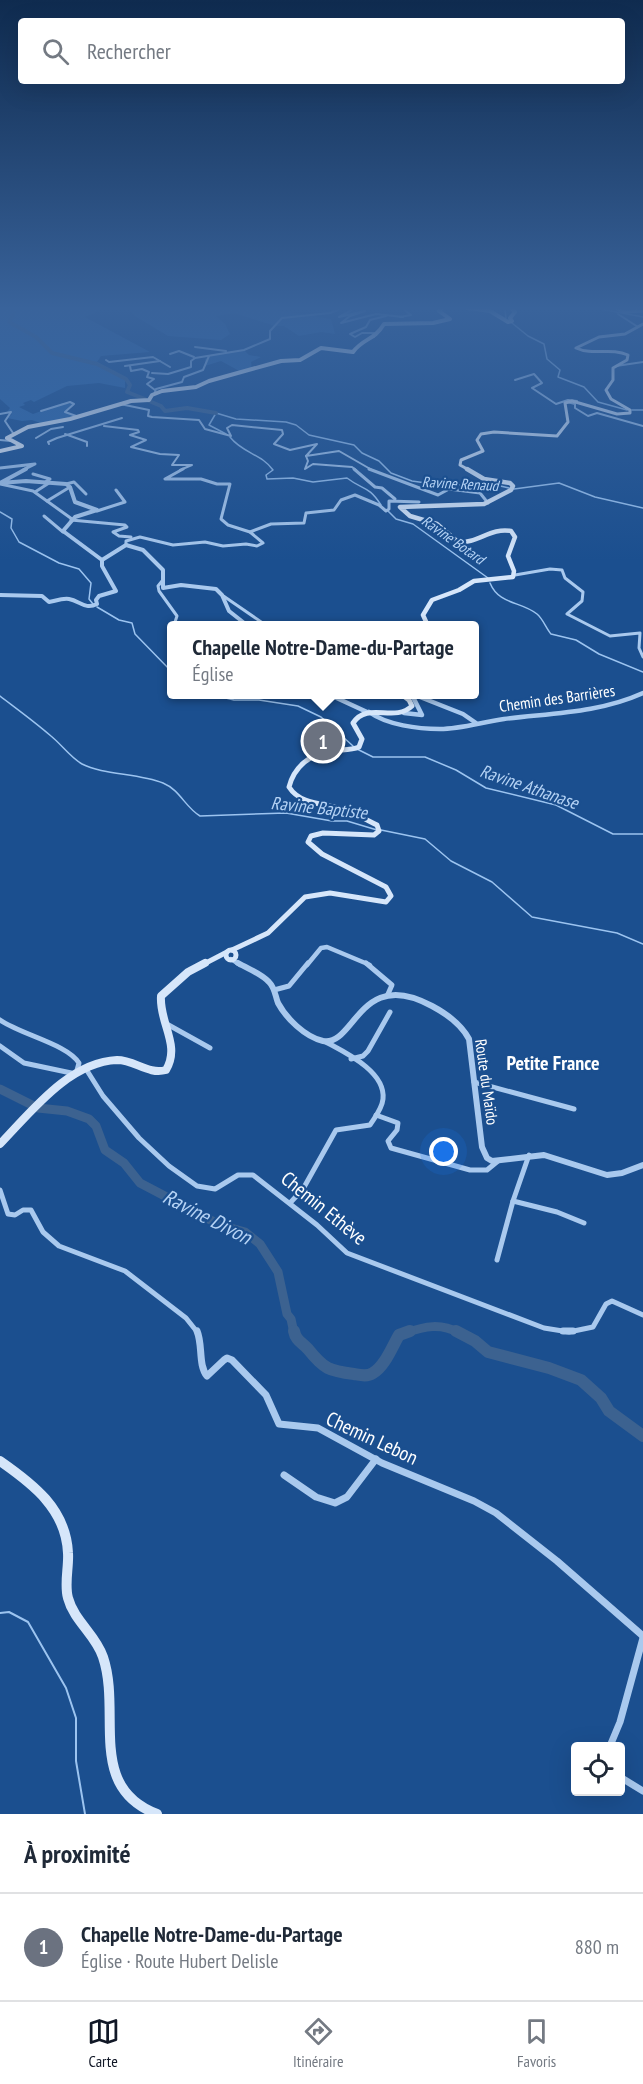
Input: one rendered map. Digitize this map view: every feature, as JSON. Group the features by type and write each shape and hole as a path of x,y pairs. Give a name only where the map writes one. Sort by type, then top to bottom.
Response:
{"main road":[{"path":"0,451 23,445 7,438 28,427 149,399 154,392"},
{"path":"426,621 423,615 432,600 459,590 474,581 508,579 514,574 508,556 515,537 511,531 500,529 469,542 459,543 438,525 404,513 400,508 403,505 488,503 511,489 510,483 479,477 460,465 461,460 482,453 483,450 477,438 487,432 559,435 569,421 564,407 567,402 577,401 617,414 630,411 611,399 607,392"},
{"path":"0,1144 53,1093 76,1074 86,1069 109,1061 121,1060 153,1072 166,1070 173,1060 174,1049 162,1022 159,1004 166,990 188,972 217,956 232,956 242,947 268,933 305,897 330,893 382,902 390,899 392,896 386,886 365,878 322,854 308,842 311,836 323,833 374,835 379,831 377,825 349,811 301,799 294,795 290,788 294,772 305,761 330,750 350,750 359,747 362,739 353,721 368,712 404,712 410,709 411,704 406,699"},
{"path":"0,1461 50,1499 68,1548 69,1601 104,1659 113,1763 119,1786 127,1797 141,1808 157,1814"}],"street":[{"path":"535,392 555,404 571,399 577,401"},
{"path":"41,411 70,402 74,404 65,412 79,417"},
{"path":"567,402 575,404 575,408 588,416 597,413 643,426"},
{"path":"120,404 145,408 149,410 148,416 152,417 199,420 205,429 229,436 231,434 227,428 232,425 282,430 283,434 274,445 290,450 317,445 308,451 305,469 313,464 352,467 359,471 363,478 375,487 384,490 391,497 434,505"},
{"path":"0,414 7,412 12,414 5,421 13,434"},
{"path":"49,444 48,442 66,433 104,426 122,418"},
{"path":"59,421 66,433 87,442 87,446"},
{"path":"0,484 35,492 71,520 125,525 126,527 113,532 118,536 144,538 173,545 201,542 223,546 262,544 262,541 250,532 228,525 220,519 230,484 217,484 201,479 165,479 192,465 172,465 180,456 179,454 160,454 131,447 146,440 130,435 138,433 138,430 104,426"},
{"path":"36,438 51,429 63,427"},
{"path":"0,440 12,441"},
{"path":"306,456 339,451 348,459 390,480 438,495 449,489 480,493 488,503"},
{"path":"0,468 30,463 36,465 3,479 0,484"},
{"path":"33,474 50,479 44,483"},
{"path":"0,484 26,481 68,485"},
{"path":"47,501 74,482 86,494"},
{"path":"35,492 49,483"},
{"path":"68,485 75,502 97,511"},
{"path":"63,532 71,520 80,514 126,501 116,490"},
{"path":"250,532 274,522 304,523 306,513 334,510 341,500 352,495 358,495 380,504 386,511 389,508 388,501 419,502"},
{"path":"44,516 102,560"},
{"path":"102,560 133,538"},
{"path":"126,545 143,550 160,565 163,570 163,588 181,585 216,589 260,621"},
{"path":"0,595 42,596 49,602 68,599 85,607 93,607 97,604 99,596 116,591 102,566 102,560"},
{"path":"514,574 532,574 547,569 562,570 565,578 583,592 582,601 567,614 610,636 640,633 639,648 643,657"},
{"path":"162,581 158,586 159,591 177,616 176,621"},
{"path":"222,595 229,611 242,621"},
{"name":"Chemin des Barrières","path":"339,699 381,718 428,728 447,729 612,705 630,700 643,693"},
{"path":"404,712 416,716 423,715 415,699"},
{"path":"424,699 466,715 476,723"},
{"path":"274,990 289,986 321,948 327,946 370,964 392,985 388,994 365,1005 333,1040 324,1041"},
{"path":"232,956 268,981 288,1016 300,1028 351,1059 380,1082 383,1100 370,1125 336,1130 303,1189 290,1203"},
{"name":"Route du Maïdo","path":"388,994 406,994 416,998 461,1025 469,1039 484,1154 492,1161 498,1161"},
{"path":"351,1059 363,1056 368,1051 390,1012"},
{"path":"0,1020 14,1030 73,1053 79,1063 76,1074 24,1063 0,1046"},
{"path":"162,1022 210,1048"},
{"name":"Chemin Ethève","path":"86,1069 106,1100 182,1179 195,1186 207,1190 216,1189 234,1175 243,1172 253,1175 267,1183 347,1253 544,1328 569,1332 593,1327 606,1304 612,1301 643,1315"},
{"path":"474,1082 574,1109"},
{"path":"376,1115 398,1123 397,1130 388,1141 391,1148 470,1170 486,1170 498,1161 529,1155 544,1155 608,1175 622,1173 643,1165"},
{"path":"497,1260 513,1201 529,1155"},
{"name":"Chemin Lebon","path":"0,1190 8,1214 15,1215 23,1210 31,1210 43,1232 59,1246 125,1270 186,1318 198,1332 202,1347 204,1374 207,1376 212,1374 223,1360 227,1358 232,1360 266,1395 279,1424 318,1428 376,1460 474,1501 496,1513 557,1561 643,1637"},
{"path":"513,1201 557,1212 584,1223"},
{"path":"284,1475 316,1497 335,1503 347,1497 376,1460"},
{"path":"612,1742 620,1722 643,1637"},
{"path":"625,1780 643,1791"}],"shaded area":[{"path":"0,392 55,392 34,402 31,400 23,403 25,405 19,407 33,414 63,403 74,404 66,412 79,417 43,424 32,420 7,418 12,414 7,412 10,408 0,399"}],"waterway":[{"name":"Ravine Renaud","path":"127,392 145,399"},
{"path":"588,392 598,402 627,410"},
{"name":"Ravine Renaud","path":"149,401 161,406 165,411 187,408 216,413"},
{"path":"632,410 643,410"},
{"name":"Ravine Renaud","path":"226,434 209,425 216,413 236,419 286,422 296,425 309,435 354,445 362,453 379,461 391,473 412,481 426,483 444,481 468,487 492,484 509,488"},
{"name":"Ravine Botard","path":"230,437 240,447 258,457 273,470 266,475 267,479 293,478 313,482 347,478 369,491 381,505"},
{"name":"Ravine Renaud","path":"514,489 559,483 595,497 643,508"},
{"name":"Ravine Botard","path":"387,510 396,519 413,524 488,578"},
{"name":"Ravine Athanase","path":"0,512 12,519 11,528 19,542 59,563 79,569 91,583 89,599 93,604"},
{"name":"Ravine Botard","path":"490,583 494,590 505,599 537,614 551,634 576,640 599,654 643,672"},
{"name":"Ravine Athanase","path":"97,607 119,620 132,623 135,634 167,667"},
{"name":"Ravine Baptiste","path":"0,696 55,739 82,764 91,768 163,783 174,790 200,816 286,813 332,821 347,821 377,830"},
{"name":"Ravine Athanase","path":"230,699 259,700 298,706 321,717 353,746"},
{"name":"Ravine Athanase","path":"357,749 373,757 425,757 456,770 486,788 556,805 613,834 643,834"},
{"name":"Ravine Baptiste","path":"381,830 425,839 451,861 492,882 532,917 617,933 643,944"},
{"name":"Ravine Divon","path":"0,1089 38,1108 67,1111 89,1119 96,1126 105,1150 124,1163 140,1183 220,1225 245,1232 260,1244 278,1272 287,1314 291,1319 294,1333"},
{"name":"Ravine Divon","path":"406,1333 433,1327 446,1328 459,1333"},
{"name":"Ravine Divon","path":"294,1331 298,1339 318,1361 328,1368 339,1372 364,1375 377,1370 385,1361 399,1335 410,1331"},
{"name":"Ravine Divon","path":"456,1331 475,1341 488,1352 549,1368 581,1380 601,1398 609,1411 643,1436"},
{"path":"0,1613 9,1612 28,1622 66,1688 76,1718 76,1761 85,1814"}],"place":[{"name":"Chapelle Notre-Dame-du-Partage","path":"323,741"}],"district":[{"name":"Petite France","path":"553,1063"}]}
